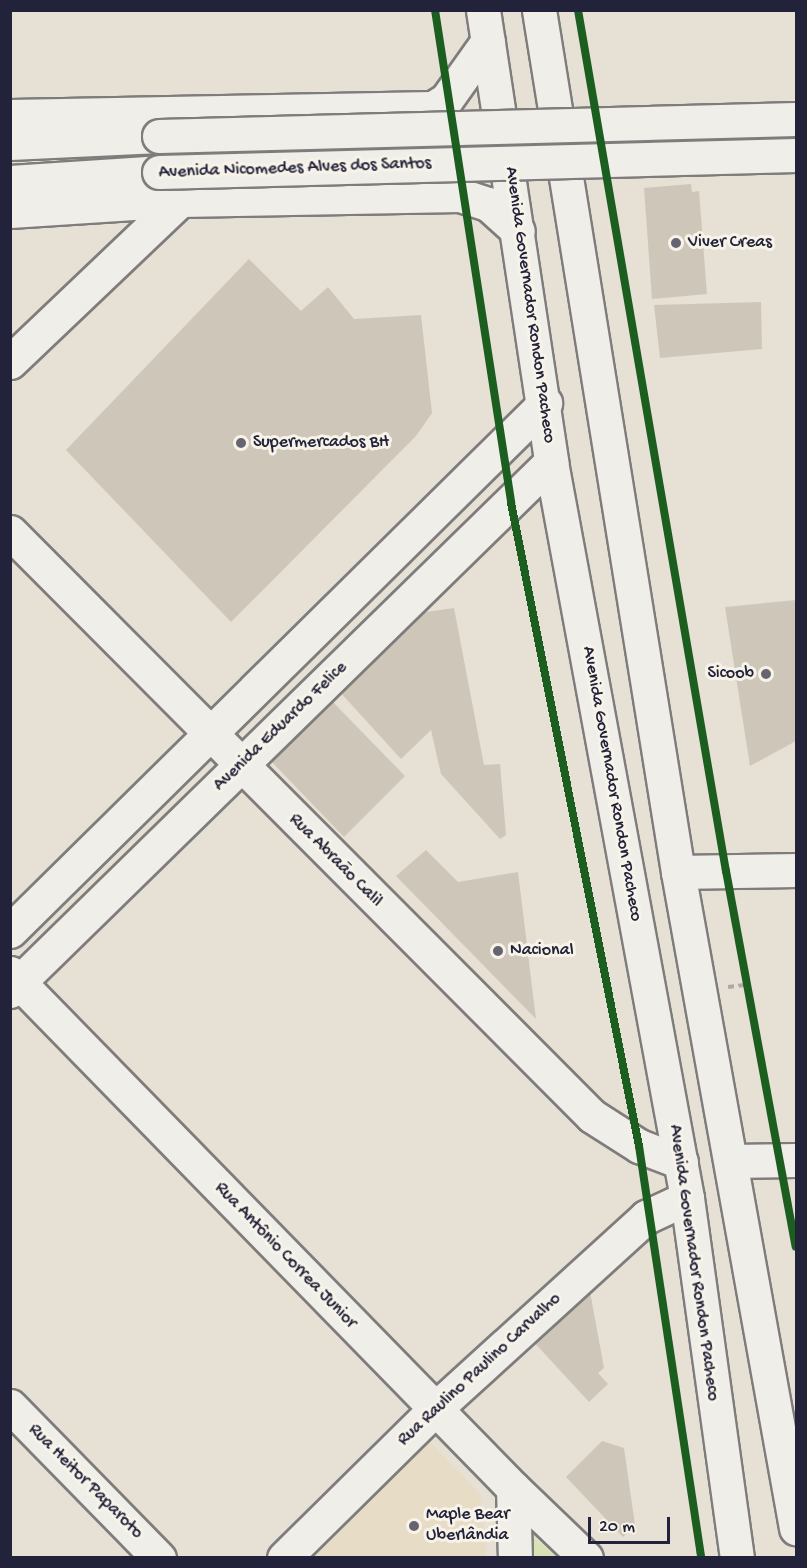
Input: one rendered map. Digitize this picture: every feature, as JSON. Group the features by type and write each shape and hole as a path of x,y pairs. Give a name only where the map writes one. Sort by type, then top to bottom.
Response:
{"street":[{"path":"539,10 678,872 796,1528"},
{"path":"10,116 350,112 433,108 446,100 486,26"},
{"name":"Avenida Governador Rondon Pacheco","path":"486,26 545,403 552,462 687,1198 737,1557"},
{"path":"347,197 368,188 388,156 380,137 350,112"},
{"name":"Avenida Nicomedes Alves dos Santos","path":"10,143 159,136 796,119"},
{"name":"Avenida Nicomedes Alves dos Santos","path":"10,182 159,172 796,155"},
{"name":"Avenida Nicomedes Alves dos Santos","path":"10,210 180,200 460,195 488,204 518,231"},
{"path":"10,362 180,200"},
{"path":"10,930 545,403"},
{"name":"Avenida Eduardo Felice","path":"13,982 240,767 552,462"},
{"name":"Rua Abraão Calil","path":"10,532 240,767 591,1116 639,1146 681,1162"},
{"path":"374,572 406,605"},
{"path":"678,872 796,870"},
{"name":"Rua Antônio Correa Junior","path":"13,982 434,1410 586,1557"},
{"path":"731,1161 796,1160"},
{"name":"Rua Raulino Paulino Carvalho","path":"284,1557 434,1410 646,1217 687,1198"},
{"name":"Rua Heitor Paparoto","path":"10,1407 159,1557"},
{"path":"513,1488 515,1557"}],"path":[{"path":"746,973 746,985 750,996"},
{"path":"696,1538 700,1557"}],"shaded area":[{"name":"Maple Bear Uberlândia","path":"430,1442 480,1494 487,1557 313,1557"}],"green space":[{"path":"532,1536 557,1557 533,1557"}],"building":[{"name":"Viver Creas","path":"691,184 692,192 699,191 707,294 652,299 644,188"},
{"name":"Supermercados BH","path":"249,259 301,311 328,287 354,319 421,315 432,413 416,436 231,622 66,450"},
{"path":"761,302 762,349 660,358 654,305"},
{"name":"Sicoob","path":"796,600 796,741 750,766 725,607"},
{"path":"454,608 484,765 500,764 506,835 500,839 441,774 431,730 401,759 339,691 413,621 412,614"},
{"path":"330,699 405,776 344,837 269,759"},
{"name":"Nacional","path":"426,850 458,882 518,872 536,1019 396,876"},
{"path":"589,1286 604,1368 598,1373 608,1384 589,1402 532,1340"},
{"path":"602,1441 624,1448 635,1525 623,1537 566,1477"}],"cycle path":[{"path":"435,10 511,503 639,1146 701,1558"},
{"path":"578,10 726,871 796,1247"}],"place":[{"name":"Viver Creas","path":"676,243"},
{"name":"Supermercados BH","path":"241,443"},
{"name":"Sicoob","path":"766,674"},
{"name":"Nacional","path":"498,951"},
{"name":"Maple Bear Uberlândia","path":"414,1526"}]}
